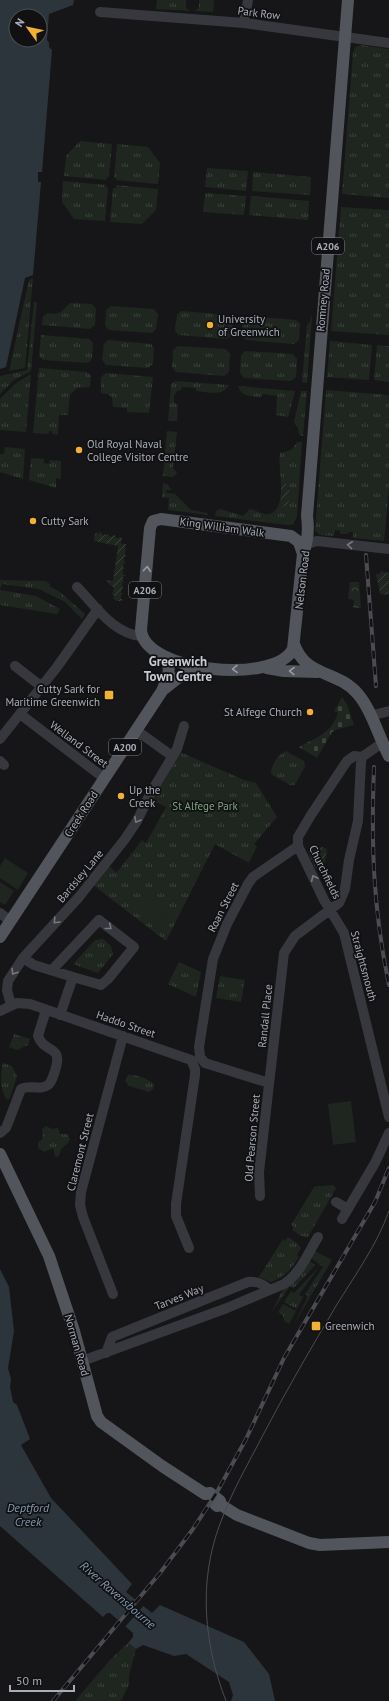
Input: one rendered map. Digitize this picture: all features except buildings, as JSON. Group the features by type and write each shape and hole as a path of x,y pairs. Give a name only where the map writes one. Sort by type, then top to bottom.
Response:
{"main road":[{"name":"A206","path":"344,37 348,0"},
{"name":"Romney Road","path":"307,516 344,37"},
{"name":"A206","path":"291,536 300,530 307,516"},
{"name":"Nelson Road","path":"267,668 286,659 291,654 294,644 308,528 307,516"},
{"name":"King William Walk","path":"141,636 150,528 153,521 161,519 291,536"},
{"path":"291,536 305,549"},
{"name":"A206","path":"141,636 148,646 166,657 204,669 267,668 284,671 318,672"},
{"name":"A206","path":"294,644 301,660 318,672 350,686 357,694 370,716 389,756"},
{"name":"Creek Road","path":"0,937 162,691 170,668 166,657"},
{"name":"Creek Road","path":"162,691 178,677 204,669"},
{"name":"Norman Road","path":"0,1154 49,1256 82,1361 97,1416 101,1422 162,1466 205,1494 206,1499 217,1506 221,1505 237,1515 309,1543 320,1545 389,1542"}],"street":[{"path":"244,23 248,0"},
{"name":"Park Row","path":"100,12 244,23 389,43"},
{"path":"305,549 317,541 389,549"},
{"path":"77,587 118,628 130,635 141,636"},
{"path":"0,739 42,687 98,609"},
{"path":"15,666 42,687"},
{"path":"370,716 389,711"},
{"name":"Welland Street","path":"20,714 104,778"},
{"name":"Bardsley Lane","path":"11,1006 6,985 23,958 79,897 125,839 137,821 177,749 184,726"},
{"path":"136,730 171,759"},
{"path":"298,846 298,837 347,762 354,756 362,757 382,744"},
{"path":"330,909 339,903 345,889 349,860 358,821 362,757"},
{"name":"Churchfields","path":"298,846 330,909"},
{"name":"Roan Street","path":"269,1083 210,1065 202,1060 199,1047 212,965 218,943 253,877 298,846"},
{"name":"Randall Place","path":"269,1083 284,953 295,936 330,909"},
{"name":"Straightsmouth","path":"330,909 344,933 389,1117"},
{"path":"0,913 10,921"},
{"path":"23,958 34,965 101,985 108,979 134,947 99,920 52,970"},
{"path":"60,1014 73,977"},
{"name":"Haddo Street","path":"0,1012 11,1006 24,1003 184,1056 191,1060 195,1068 176,1204 176,1216 189,1248"},
{"path":"0,1133 6,1128 20,1089 25,1086 41,1087 47,1085 51,1080 58,1062 57,1055 54,1050 43,1045 38,1036 46,1010"},
{"name":"Claremont Street","path":"113,1294 83,1217 80,1205 81,1192 123,1036"},
{"name":"Old Pearson Street","path":"260,1196 259,1172 269,1083"},
{"path":"342,1219 375,1163 389,1133"},
{"path":"336,1202 348,1209"},
{"path":"82,1361 269,1290 291,1280 318,1237"},
{"name":"Tarves Way","path":"106,1353 112,1337 248,1282 254,1281 260,1283 269,1290"}],"green space":[{"path":"157,0 186,0 186,8 190,11 156,9"},
{"path":"199,0 214,0 213,12 195,11 199,7"},
{"path":"361,45 389,49 389,198 342,194 353,53 355,47"},
{"path":"80,141 112,144 109,177 107,177 106,180 64,176 66,156"},
{"path":"117,144 148,147 160,163 158,184 116,180 116,178 114,178"},
{"path":"207,168 248,171 246,191 205,187"},
{"path":"253,172 311,177 310,195 252,191"},
{"path":"63,181 106,185 106,187 108,187 105,221 74,219 62,202"},
{"path":"116,185 158,189 156,210 142,224 110,222 113,188 116,188"},
{"path":"205,193 246,196 244,215 203,212"},
{"path":"251,196 309,201 308,220 249,215"},
{"path":"341,207 389,210 389,335 331,331"},
{"path":"33,278 25,368 9,371 29,280"},
{"path":"34,302 37,302 31,371 14,380 0,394 0,376 27,370"},
{"path":"70,303 92,304 96,309 95,325 90,329 42,325 43,317 47,313 54,314 61,312"},
{"path":"111,306 154,309 158,314 156,329 152,333 109,330 105,326 106,310"},
{"path":"181,311 229,315 233,319 232,335 227,339 179,335 175,331 177,315"},
{"path":"311,315 307,383 302,382 307,325 310,322"},
{"path":"248,316 296,320 300,324 299,340 294,344 246,340 242,336 243,320"},
{"path":"41,335 89,339 93,343 92,359 88,363 43,360 39,356"},
{"path":"108,340 151,344 154,348 153,364 148,368 106,365 102,360 104,344"},
{"path":"330,341 372,345 369,380 327,377"},
{"path":"377,345 389,346 389,382 374,380"},
{"path":"178,346 226,349 230,354 229,372 224,376 176,372 172,367 173,350"},
{"path":"245,351 293,354 297,359 296,377 291,381 244,378 240,373 241,355"},
{"path":"39,368 87,372 91,376 90,387 77,388 70,395 68,415 59,415 58,435 52,434 52,431 49,431 49,434 33,433"},
{"path":"106,373 153,377 149,413 127,412 127,408 113,407 112,397 108,394 101,393 101,377"},
{"path":"31,374 26,432 0,430 0,399 16,383"},
{"path":"176,381 229,385 223,391 214,393 196,391 196,388 182,387 181,390 177,391 174,396 174,402 178,405 177,421 168,421 171,384"},
{"path":"238,386 295,391 288,417 276,415 277,396 263,394 262,397 248,396 242,393"},
{"path":"326,390 389,395 389,489 384,541 353,538 353,532 349,532 348,534 340,534 340,531 335,530 334,536 320,535 315,531"},
{"path":"301,391 307,391 303,436 299,435 298,428 294,422"},
{"path":"167,431 177,432 173,468 177,473 173,477 163,476"},
{"path":"298,442 302,442 297,517 293,524 287,525 215,516 216,511 220,509 243,516 250,509 266,514 275,511 279,505 281,497 280,453 291,450"},
{"path":"5,447 25,449 23,479 0,472 0,454 4,454"},
{"path":"31,458 44,459 44,463 49,464 50,460 61,461 61,479 56,478 56,488 29,480"},
{"path":"163,483 167,484 172,490 166,490 166,493 175,494 191,510 207,513 208,515 168,510 169,498 162,497"},
{"path":"281,484 290,484 288,507 278,506 281,499"},
{"path":"99,532 102,533 102,535 109,534 109,536 112,537 113,535 116,536 116,538 122,537 121,544 126,544 125,549 127,549 125,551 125,555 127,556 124,557 124,561 126,563 124,563 123,568 126,568 123,569 123,574 125,576 123,576 124,582 122,582 122,587 124,588 122,588 121,593 123,593 121,595 121,599 123,599 123,601 116,601 113,598 115,597 112,594 114,588 105,580 113,581 118,546 94,541 95,533 99,534"},
{"path":"381,571 389,573 389,595 380,594 376,574 380,574"},
{"path":"0,580 46,581 50,584 49,586 60,592 85,614 82,619 65,602 39,589 2,584 0,589"},
{"path":"350,582 359,582 361,608 353,608 354,600 348,599"},
{"path":"0,590 36,596 60,609 57,614 0,605"},
{"path":"342,697 347,704 354,725 332,732 317,758 299,747 323,734 331,726 338,713 334,711"},
{"path":"286,751 304,761 305,766 295,785 290,785 272,775 271,771 275,761"},
{"name":"St Alfege Park","path":"180,752 244,780 256,783 277,817 254,844 257,846 249,863 215,844 166,941 93,885 109,866 116,872 118,871 142,840 146,843 166,807 152,800"},
{"path":"322,847 327,849 324,869 315,868 308,852"},
{"path":"5,858 28,873 18,890 0,878 0,866"},
{"path":"0,882 14,891 5,905 0,902"},
{"path":"142,894 167,914 156,928 131,909"},
{"path":"103,939 111,946 113,954 98,973 73,964 95,940"},
{"path":"179,962 201,972 196,997 168,984"},
{"path":"220,976 245,980 241,1002 216,998"},
{"path":"14,1034 30,1039 28,1045 17,1050 9,1047"},
{"path":"3,1063 12,1066 17,1076 8,1100 3,1093 1,1083"},
{"path":"128,1075 138,1076 148,1080 154,1084 154,1088 149,1092 129,1086 125,1081"},
{"path":"351,1101 356,1142 333,1145 328,1104"},
{"path":"46,1126 52,1129 58,1128 60,1134 67,1134 70,1139 62,1148 58,1157 55,1156 53,1148 44,1152 38,1148 38,1143 43,1138 42,1129"},
{"path":"333,1185 336,1188 308,1237 301,1236 292,1230 294,1227 291,1225 314,1187"},
{"path":"288,1237 297,1243 301,1248 297,1255 299,1257 284,1275 276,1280 271,1282 259,1277 283,1239 285,1241"},
{"path":"315,1251 332,1260 293,1326 308,1296 305,1294 323,1267 311,1258"},
{"path":"309,1260 315,1265 294,1288 290,1286 271,1313 284,1287"},
{"path":"318,1268 299,1295 303,1297 297,1309 284,1302 291,1291 294,1293"},
{"path":"283,1304 296,1311 289,1324 284,1321 283,1315 278,1312"},
{"path":"128,1643 136,1649 129,1675 129,1684 121,1701 75,1701 110,1660"}],"water":[{"path":"0,0 74,0 73,5 49,14 48,27 48,8 8,8 8,48 48,48 48,42 49,47 52,50 42,172 38,172 38,182 41,182 33,275 25,278 6,367 0,369"},
{"name":"Deptford Creek","path":"0,1269 9,1287 14,1331 8,1368 11,1379 10,1387 13,1402 17,1405 30,1439 21,1445 51,1498 132,1584 126,1592 152,1613 160,1605 244,1642 269,1674 275,1701 231,1701 233,1695 229,1682 186,1654 174,1656 143,1645 136,1649 128,1643 133,1637 133,1633 110,1613 107,1613 103,1617 0,1526"}],"pier":[{"path":"136,1598 144,1605 124,1628 117,1621"}],"tram line":[{"path":"226,1701 213,1658 206,1613 206,1591 209,1568 213,1546 220,1524 234,1490 272,1419 317,1338 372,1248 389,1211"}],"railway":[{"path":"366,555 376,686"},
{"path":"374,767 374,876 379,930 389,985"},
{"path":"53,1701 160,1573 193,1529 217,1492 246,1439 284,1358 375,1202 389,1168"}],"place":[{"name":"University of Greenwich","path":"210,325"},
{"name":"Old Royal Naval College Visitor Centre","path":"79,450"},
{"name":"Cutty Sark","path":"33,521"},
{"name":"Cutty Sark for Maritime Greenwich","path":"109,695"},
{"name":"St Alfege Church","path":"310,712"},
{"name":"Up the Creek","path":"121,796"},
{"name":"Greenwich","path":"316,1326"}],"district":[{"name":"Greenwich Town Centre","path":"178,668"}],"water label":[{"name":"River Ravensbourne","path":"118,1595"}]}
